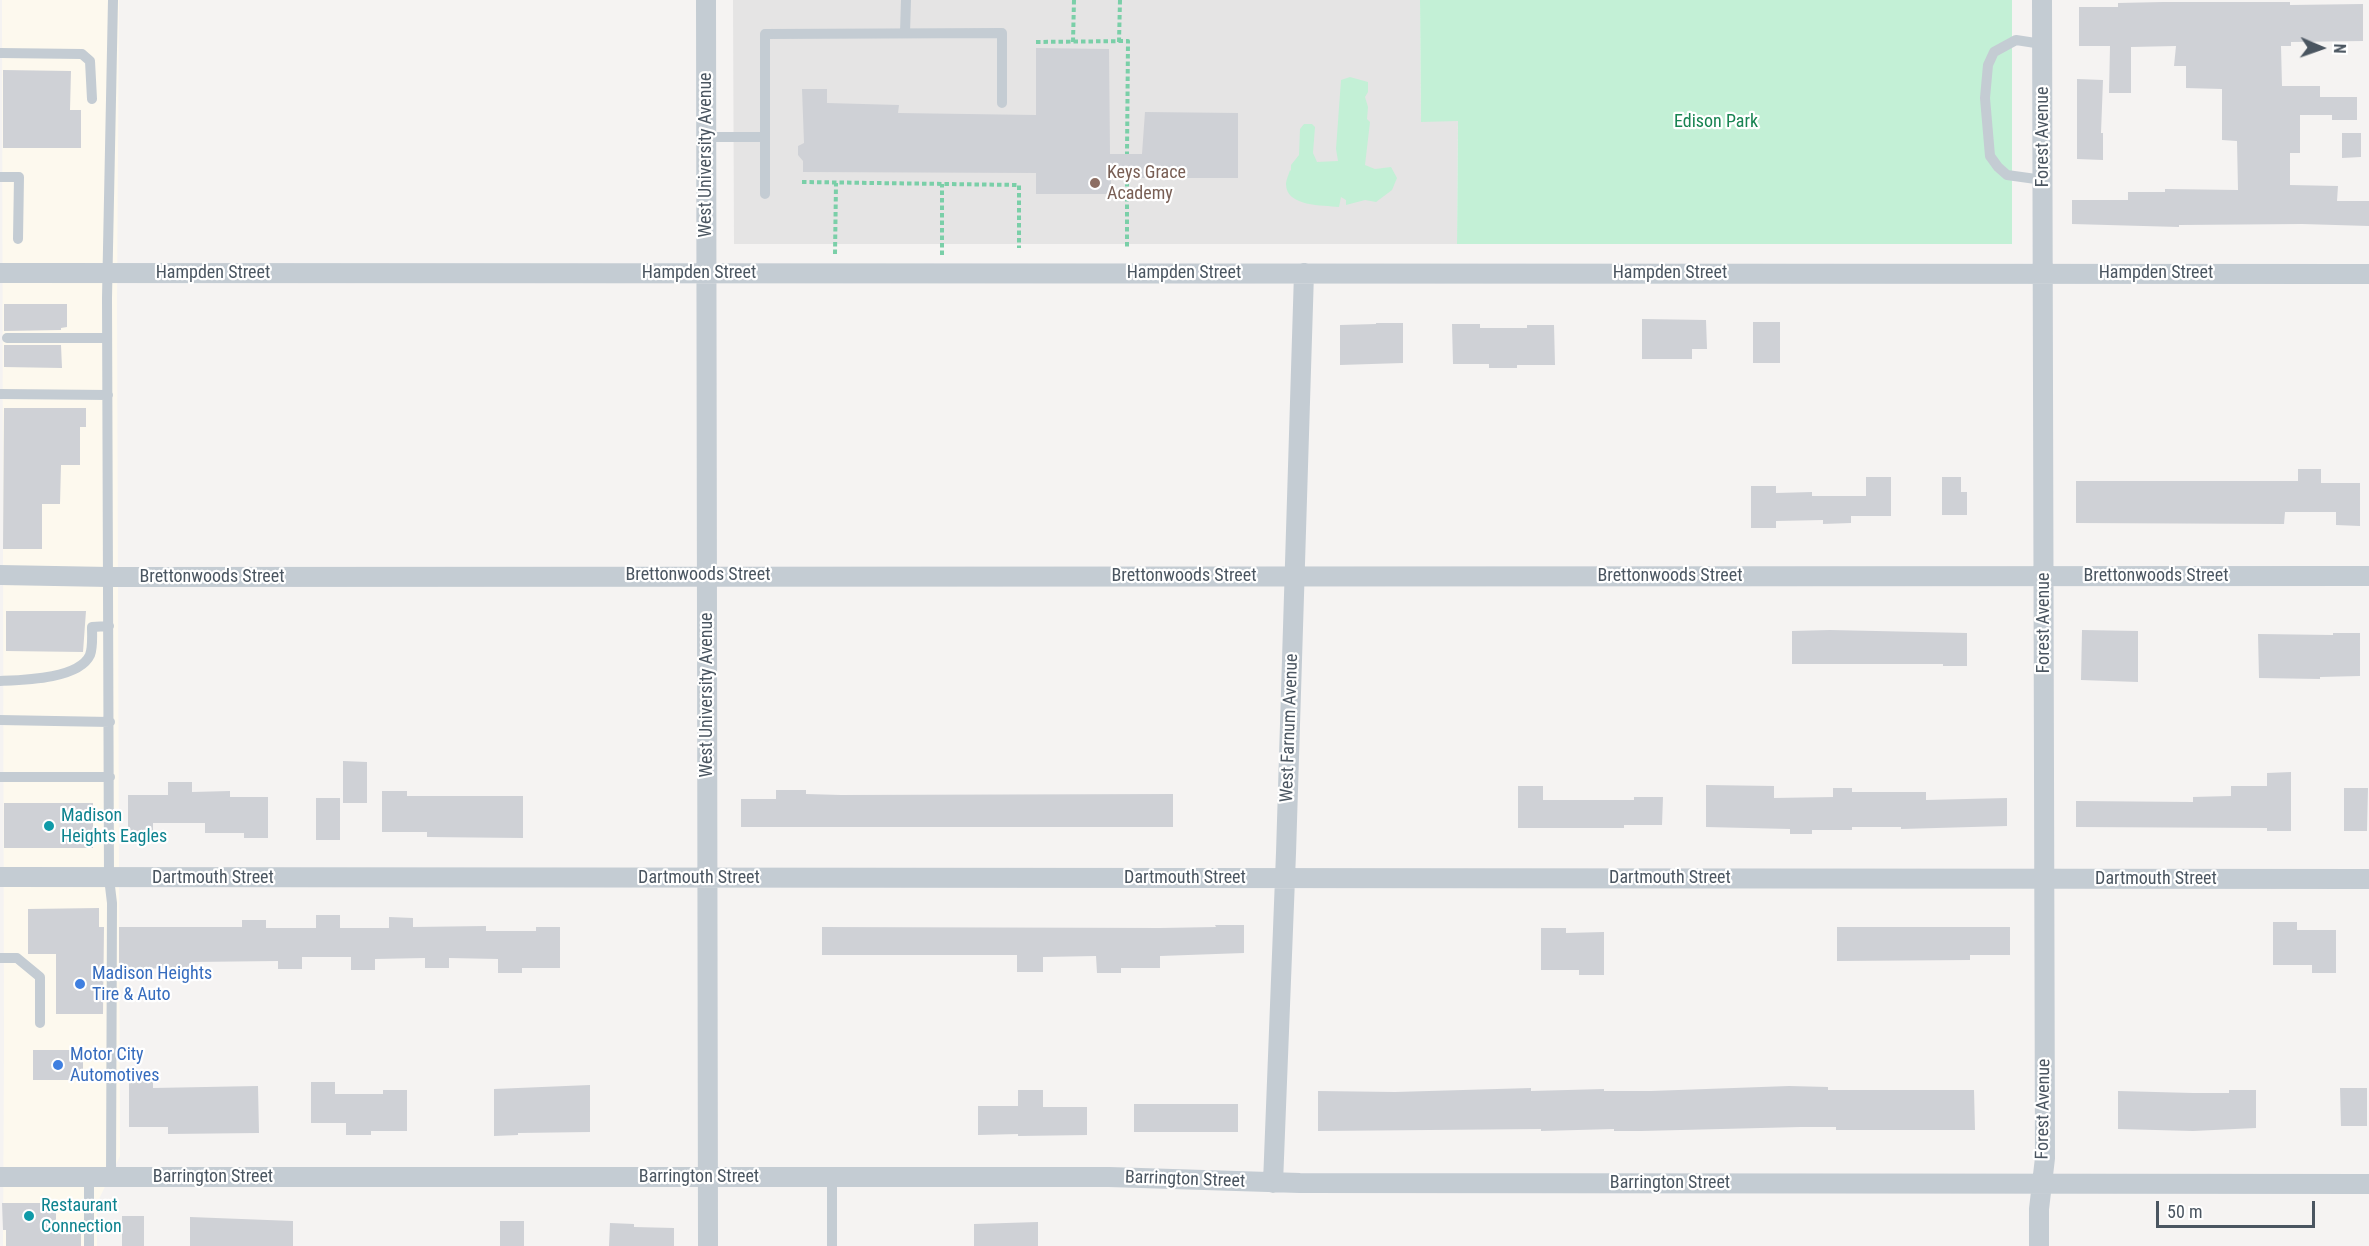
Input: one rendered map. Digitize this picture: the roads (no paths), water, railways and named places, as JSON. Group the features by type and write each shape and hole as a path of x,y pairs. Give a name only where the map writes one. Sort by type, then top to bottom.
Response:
{"street":[{"name":"West University Avenue","path":"706,0 708,1246"},
{"name":"Forest Avenue","path":"2038,1246 2040,1183 2045,1158 2042,0"},
{"name":"Hampden Street","path":"0,273 2369,274"},
{"name":"West Farnum Avenue","path":"1273,1183 1304,273"},
{"name":"Brettonwoods Street","path":"0,575 109,577 2369,576"},
{"name":"Dartmouth Street","path":"0,878 2369,879"},
{"name":"Barrington Street","path":"0,1177 1109,1177 1273,1183 2369,1184"}],"lane":[{"path":"111,1177 112,903 109,878 107,338 113,0"},
{"path":"905,33 906,0"},
{"path":"765,194 765,34 1002,33 1002,104"},
{"path":"2042,44 2016,40 1994,52 1988,65 1985,98 1990,156 2007,175 2043,180"},
{"path":"0,53 82,54 90,61 92,99"},
{"path":"706,137 765,137"},
{"path":"0,177 19,177 18,239"},
{"path":"7,338 107,338"},
{"path":"0,394 108,394"},
{"path":"0,681 71,673 86,661 91,653 92,627 109,626"},
{"path":"0,720 110,722"},
{"path":"0,777 110,777"},
{"path":"0,958 16,958 40,978 40,1023"},
{"path":"89,1177 89,1246"},
{"path":"832,1177 832,1246"}],"place":[{"name":"Keys Grace Academy","path":"1095,183"},
{"name":"Madison Heights Eagles","path":"49,826"},
{"name":"Madison Heights Tire & Auto","path":"80,984"},
{"name":"Motor City Automotives","path":"58,1065"},
{"name":"Restaurant Connection","path":"29,1216"}],"park label":[{"name":"Edison Park","path":"1716,122"}]}
